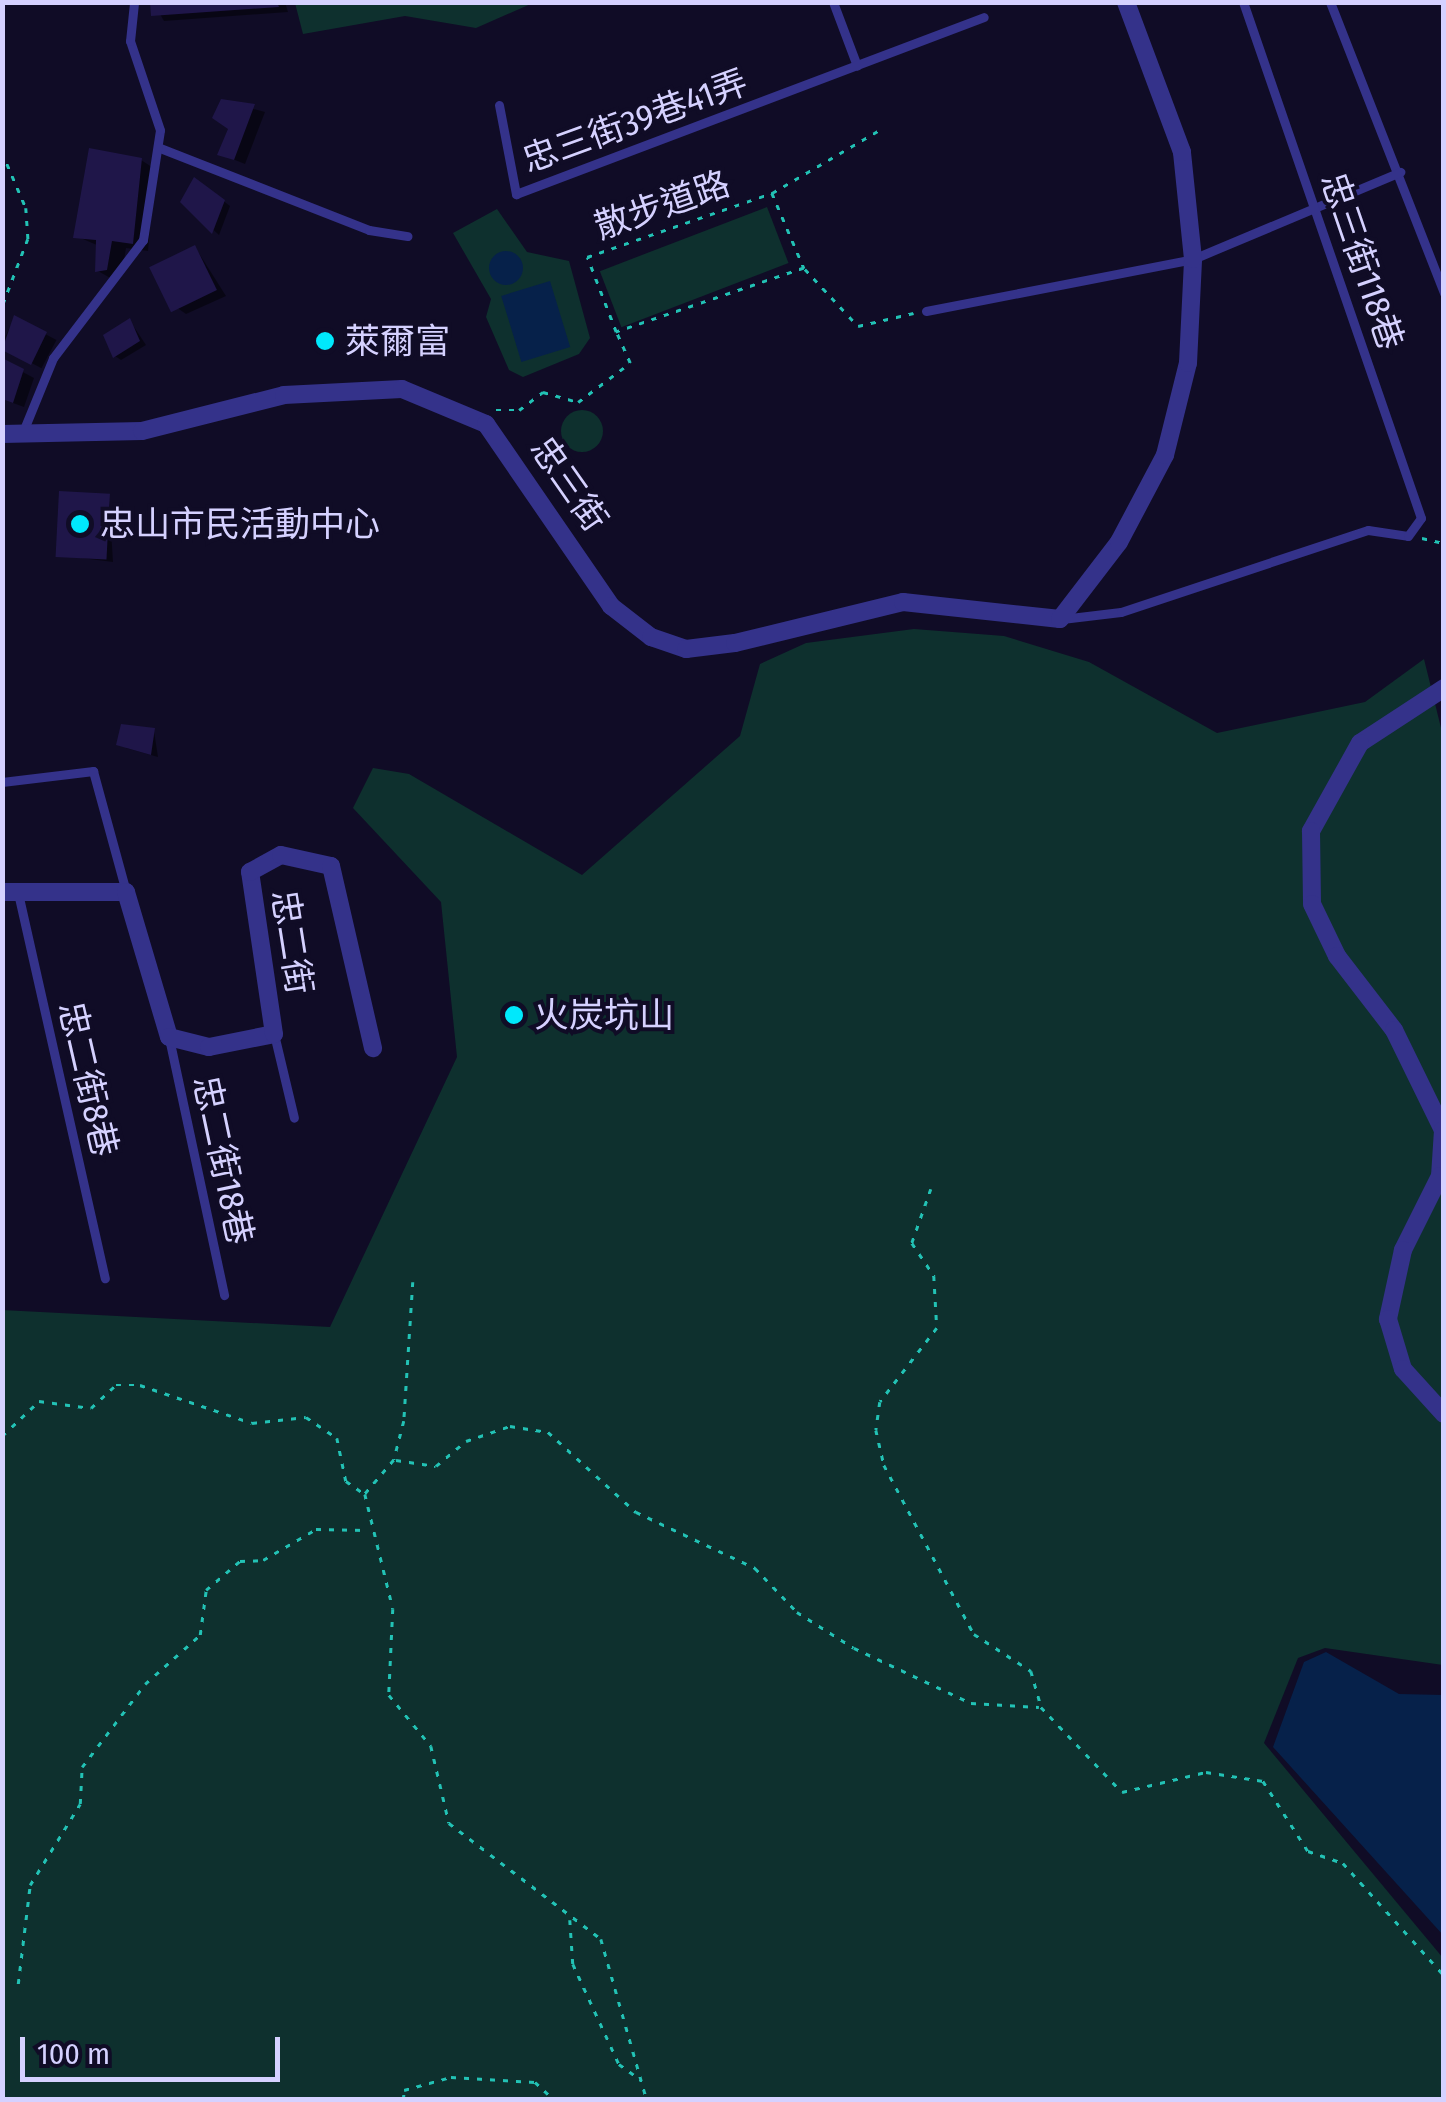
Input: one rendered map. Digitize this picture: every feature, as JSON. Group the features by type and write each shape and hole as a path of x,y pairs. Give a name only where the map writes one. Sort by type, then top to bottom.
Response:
{"street":[{"path":"1060,619 1118,542 1165,455 1188,363 1193,259 1182,152 1126,2"},
{"name":"忠三街","path":"2,434 142,430 347,388 416,392 486,424 611,606 686,650 903,602 1060,619"},
{"path":"1444,688 1360,743 1311,831 1312,904 1336,956 1394,1030 1443,1130 1440,1176 1403,1250 1388,1319 1403,1369 1444,1414"},
{"name":"忠二街","path":"168,1037 209,1047 274,1034 248,884 262,864 304,855 330,866 373,1048"},
{"path":"10,892 126,892 168,1037"}],"lane":[{"path":"22,434 28,400 53,358 143,240 160,148 130,41 134,2"},
{"path":"833,2 857,66 984,17"},
{"name":"忠三街118巷","path":"1242,2 1421,518 1408,536"},
{"path":"1330,2 1400,172 1444,293"},
{"name":"忠三街39巷41弄","path":"499,105 516,194 857,66"},
{"path":"160,148 369,230 408,236"},
{"path":"926,310 1193,259 1400,172"},
{"name":"忠三街","path":"1060,619 1121,612 1368,530 1408,536"},
{"path":"2,782 93,771 126,892"},
{"name":"忠二街8巷","path":"10,892 105,1278"},
{"path":"274,1034 294,1118"},
{"name":"忠二街18巷","path":"168,1037 224,1294"}],"path":[{"name":"散步道路","path":"486,424 501,404 519,410 542,392 578,402 630,363 587,257 772,192 881,129"},
{"path":"2,152 26,208 28,239 2,307"},
{"name":"散步道路","path":"772,192 804,268 858,326 926,310"},
{"path":"616,332 804,268"},
{"path":"1408,536 1444,543"},
{"path":"930,1189 928,1218 912,1244 942,1303 918,1362 880,1402 884,1465 974,1634 1032,1671 1040,1707 1122,1792 1206,1772 1263,1781 1308,1852 1344,1863 1444,1975"},
{"path":"413,1282 394,1460 365,1494 367,1530 392,1610 389,1695 432,1746 449,1823 602,1939 647,2100"},
{"path":"2,1436 39,1401 90,1408 116,1385 140,1384 252,1423 306,1418 338,1438 346,1482 365,1494"},
{"path":"394,1460 436,1466 466,1441 510,1426 548,1432 636,1512 755,1568 796,1612 854,1648 971,1704 1040,1707"},
{"path":"18,1984 30,1884 80,1804 82,1766 145,1684 200,1636 206,1590 240,1561 264,1560 316,1529 367,1530"},
{"path":"570,1918 573,1964 619,2064 644,2082"},
{"path":"403,2100 404,2090 451,2077 535,2082 554,2100"},
{"path":"567,2100 594,2100"}],"green space":[{"path":"295,2 533,3 476,28 405,16 303,34"},
{"path":"767,207 789,263 621,327 600,271"},
{"path":"497,209 527,252 569,261 590,338 579,354 523,377 509,370 486,317 491,299 453,233"},
{"path":"582,410 597,416 603,431 597,446 582,452 567,446 561,431 567,416"},
{"path":"914,629 1004,636 1089,662 1217,733 1365,702 1424,659 1444,740 1443,1665 1325,1648 1298,1658 1264,1743 1443,1958 1443,2099 3,2099 2,1310 330,1327 457,1057 441,902 353,808 373,768 409,774 582,875 740,736 760,664 806,643"}],"water":[{"path":"506,251 518,256 523,268 518,280 506,285 494,280 489,268 494,256"},
{"path":"550,281 570,347 521,362 501,296"},
{"path":"1326,1652 1399,1694 1443,1695 1443,1935 1273,1747 1304,1662"}],"building":[{"path":"150,2 277,2 279,7 151,16"},
{"path":"221,99 255,104 234,160 217,155 228,129 212,118"},
{"path":"89,148 142,158 133,244 112,241 107,270 95,272 96,240 73,238"},
{"path":"194,177 225,200 212,234 180,202"},
{"path":"195,245 217,290 171,312 149,267"},
{"path":"14,315 47,332 31,365 2,350"},
{"path":"130,318 140,341 113,358 103,335"},
{"path":"2,358 24,369 13,403 2,399"},
{"name":"忠山市民活動中心","path":"59,491 110,494 106,560 56,557"},
{"path":"121,724 155,728 151,755 116,745"}],"place":[{"name":"萊爾富","path":"325,341"},
{"name":"忠山市民活動中心","path":"80,524"},
{"name":"火炭坑山","path":"514,1015"}]}
